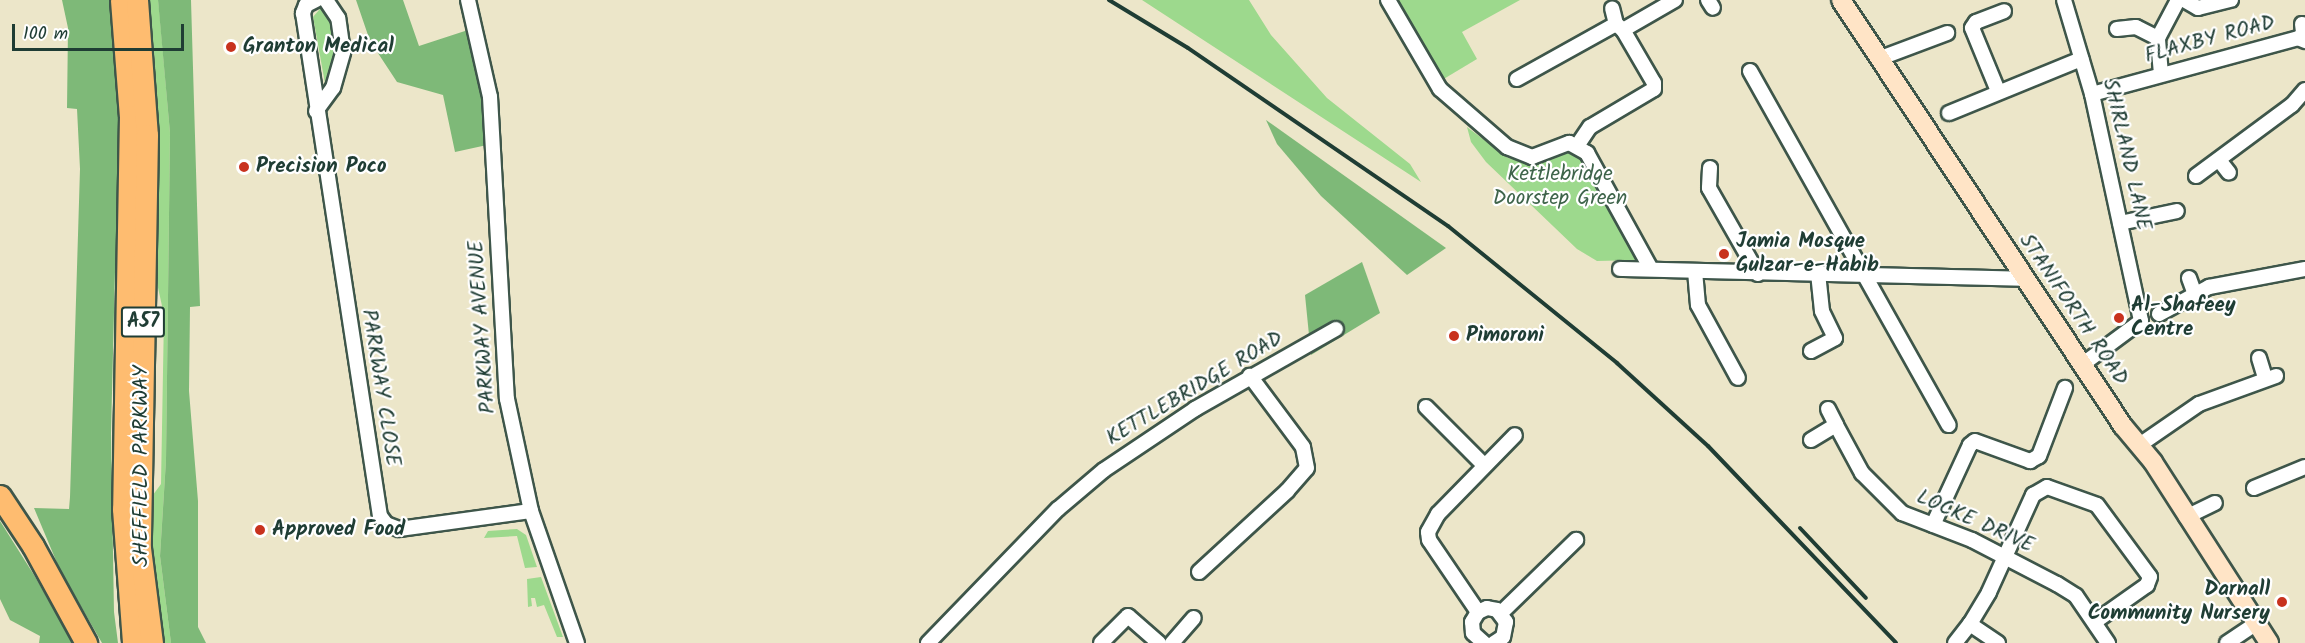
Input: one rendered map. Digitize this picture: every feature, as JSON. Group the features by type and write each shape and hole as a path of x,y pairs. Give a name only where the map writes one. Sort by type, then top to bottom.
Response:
{"highway":[{"name":"SHEFFIELD PARKWAY","path":"121,0 130,116 123,509 133,643"},
{"name":"SHEFFIELD PARKWAY","path":"137,0 147,135 140,548 152,643"},
{"path":"0,496 33,546 86,643"}],"main road":[{"name":"STANIFORTH ROAD","path":"1840,0 2138,446 2153,462 2186,517 2269,643"}],"street":[{"name":"PARKWAY CLOSE","path":"316,0 306,5 303,13 359,394 383,521 399,529 531,511"},
{"name":"PARKWAY AVENUE","path":"468,0 490,97 507,399 531,511 578,643"},
{"path":"1388,0 1440,89 1507,147 1532,157 1558,144 1577,146 1587,153 1651,269"},
{"path":"1517,79 1675,0"},
{"name":"SHIRLAND LANE","path":"2064,0 2092,94 2141,321 2083,364"},
{"path":"2161,74 2158,38 2178,0"},
{"path":"2184,0 2198,8 2230,0"},
{"path":"316,111 333,88 343,52 329,3"},
{"path":"1577,146 1590,127 1657,95 1654,83 1619,27 1612,8"},
{"path":"1998,91 1972,28 1976,22 2004,11"},
{"name":"FLAXBY ROAD","path":"2302,24 2305,41"},
{"path":"2117,29 2136,27 2158,38"},
{"path":"1878,59 1947,33"},
{"name":"FLAXBY ROAD","path":"2092,94 2298,38 2305,41"},
{"path":"1949,113 1998,91 2081,59"},
{"path":"1750,71 1863,278 1948,425"},
{"path":"2196,176 2292,105 2305,90"},
{"path":"2219,160 2229,173"},
{"path":"1710,168 1709,188 1758,274"},
{"path":"2120,223 2177,211"},
{"path":"1620,269 1818,274 1863,278 2026,279"},
{"path":"2159,314 2194,292 2305,269"},
{"path":"1695,271 1698,305 1738,378"},
{"path":"1811,351 1835,338 1822,311 1818,274"},
{"path":"2189,278 2194,292"},
{"name":"KETTLEBRIDGE ROAD","path":"928,643 1058,509 1104,470 1250,376 1336,329"},
{"path":"2138,446 2199,404 2271,377 2259,358"},
{"path":"1199,572 1287,491 1307,468 1303,447 1250,376"},
{"path":"1933,525 1970,445 1975,441 2030,461 2039,456 2065,388"},
{"path":"1426,407 1485,466"},
{"name":"LOCKE DRIVE","path":"1828,409 1862,473 1880,494 1902,513 2005,557 2076,596 2096,621 2108,643"},
{"path":"1811,440 1836,425"},
{"path":"1478,612 1429,540 1428,532 1438,514 1515,435"},
{"path":"2254,488 2305,467"},
{"path":"1955,643 1970,624 2005,557 2033,495 2048,487 2097,505 2150,577 2147,585 2096,621"},
{"path":"2186,517 2215,503"},
{"path":"1501,613 1576,540"},
{"path":"1478,641 1472,622 1478,612 1492,608 1501,613 1506,632 1494,643"},
{"path":"1101,643 1128,616 1159,643"},
{"path":"1172,643 1194,618"},
{"path":"2227,643 2257,623"},
{"path":"1970,624 1998,643"}],"green space":[{"path":"62,0 114,0 120,42 121,237 115,272 111,433 114,612 118,643 102,643 60,570 34,508 69,509 70,497 80,169 77,109 67,108 68,28"},
{"path":"147,0 158,0 170,133 166,460 160,556 171,643 161,643 149,553 150,499 161,484 164,315 155,274 154,51"},
{"path":"158,0 191,0 200,306 190,307 189,391 198,501 198,627 206,643 171,643 160,556 166,460 170,133"},
{"path":"356,0 403,0 419,46 468,30 482,81 487,145 455,152 443,95 397,82 370,41"},
{"path":"1142,0 1249,0 1271,35 1327,98 1410,164 1421,182"},
{"path":"1395,0 1520,0 1462,32 1477,59 1442,80"},
{"path":"325,3 332,7 342,55 328,100 313,17"},
{"path":"1266,120 1446,248 1407,275 1321,196 1277,144"},
{"name":"Kettlebridge Doorstep Green","path":"1467,127 1508,158 1529,162 1562,150 1572,150 1581,157 1639,260 1597,261 1577,249 1486,162 1471,142"},
{"path":"1362,262 1380,313 1311,355 1305,295"},
{"path":"0,521 73,643 39,643 40,636 10,620 0,599"},
{"path":"517,529 526,535 537,567 525,568 517,536 484,538 488,531"},
{"path":"541,577 563,637 557,637 544,605 537,607 535,598 531,598 532,606 528,607 527,579"}],"railway":[{"path":"1109,0 1188,48 1448,226 1617,363 1708,446 1896,643"},
{"path":"1800,528 1866,598"}],"place":[{"name":"Granton Medical","path":"231,47"},
{"name":"Precision Poco","path":"244,167"},
{"name":"Jamia Mosque Gulzar-e-Habib","path":"1724,254"},
{"name":"Al-Shafeey Centre","path":"2119,318"},
{"name":"Pimoroni","path":"1454,336"},
{"name":"Approved Food","path":"260,530"},
{"name":"Darnall Community Nursery","path":"2282,602"}]}
